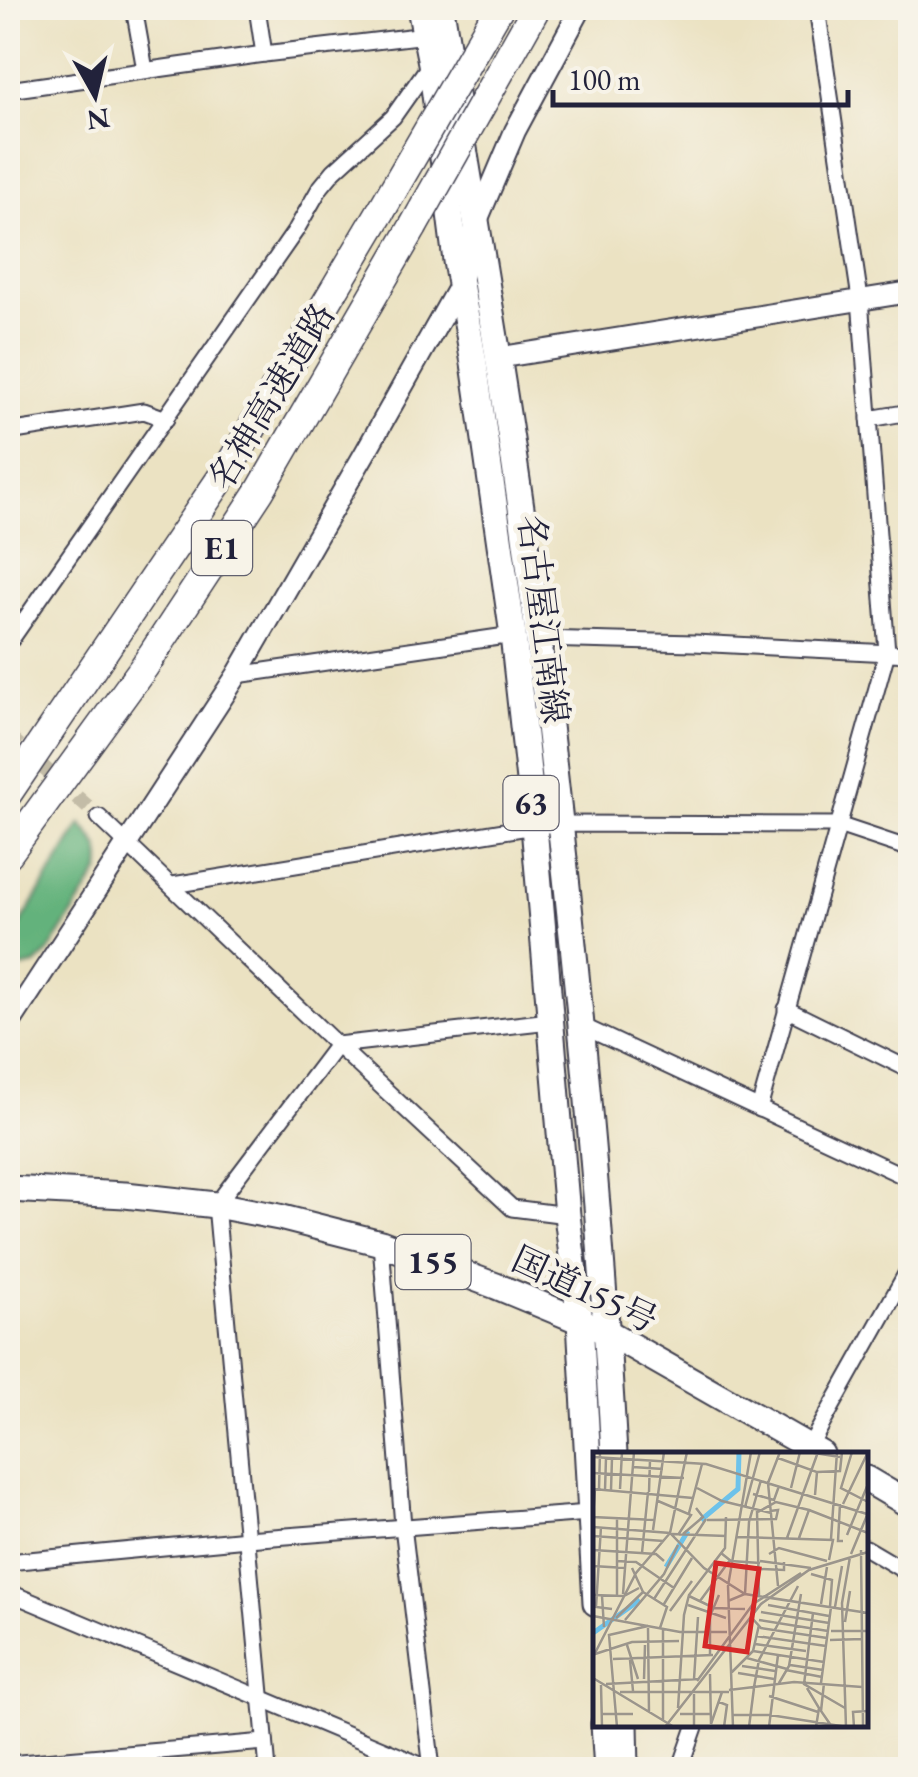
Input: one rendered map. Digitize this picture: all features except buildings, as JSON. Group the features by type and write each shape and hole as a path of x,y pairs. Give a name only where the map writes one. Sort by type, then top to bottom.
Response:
{"highway":[{"name":"名神高速道路","path":"8,793 230,465 499,8"},
{"name":"名神高速道路","path":"8,854 144,667 260,491 536,8"}],"main road":[{"name":"名古屋江南線","path":"420,8 431,62 512,635 580,1024 614,1452"},
{"name":"名古屋江南線","path":"441,8 498,358 538,639 547,825 550,1021 580,1321 593,1564"},
{"name":"国道155号","path":"8,1190 125,1195 216,1205 381,1243 607,1332 811,1452"},
{"path":"868,1481 910,1504"},
{"path":"604,1727 607,1770"},
{"path":"625,1727 626,1770"}],"street":[{"path":"134,8 145,70"},
{"path":"257,8 264,54"},
{"path":"8,1026 237,675 460,284 476,222 515,132 581,8"},
{"path":"759,1109 887,652 860,299 817,8"},
{"path":"8,90 426,35"},
{"path":"8,644 296,230 320,188 393,117 431,62"},
{"path":"498,358 910,292"},
{"path":"8,432 144,411 166,419"},
{"path":"869,418 910,412"},
{"path":"237,675 512,635"},
{"path":"538,639 910,654"},
{"path":"99,817 512,1208 567,1215"},
{"path":"172,886 547,825 838,824 910,849"},
{"path":"786,1010 910,1070"},
{"path":"268,1770 216,1205 336,1045 550,1021"},
{"path":"580,1024 910,1180"},
{"path":"8,1592 432,1770 403,1526 381,1243"},
{"path":"811,1452 910,1267"},
{"path":"8,1562 589,1513"},
{"path":"868,1549 910,1574"},
{"path":"680,1770 695,1727"},
{"path":"8,1764 265,1742"}],"green space":[{"path":"81,824 99,850 100,871 47,954 35,965 21,968 16,964 8,974 8,942"}],"waterway":[{"path":"165,1666 257,1705"},
{"path":"269,1710 410,1770"}],"tunnel":[{"path":"8,736 99,817"}]}
